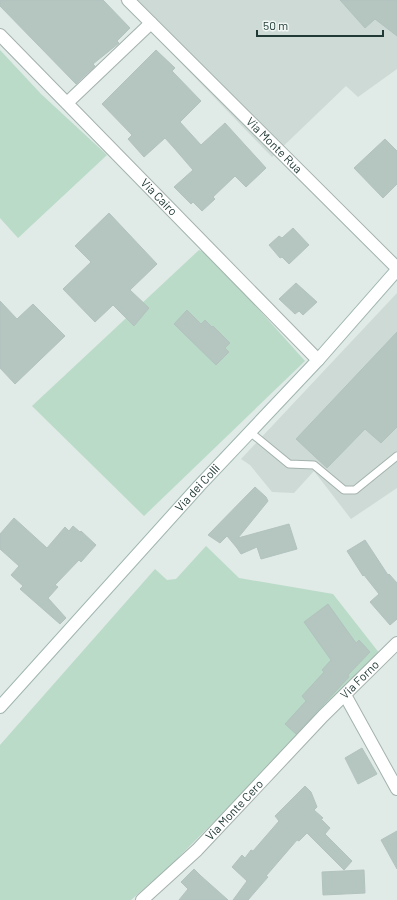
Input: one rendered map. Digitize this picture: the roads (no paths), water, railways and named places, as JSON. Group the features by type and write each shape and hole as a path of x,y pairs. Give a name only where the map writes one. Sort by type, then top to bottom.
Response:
{"street":[{"name":"Via Monte Rua","path":"128,0 397,269"},
{"path":"67,104 151,23"},
{"name":"Via Cairo","path":"0,35 318,360"},
{"name":"Via dei Colli","path":"0,707 194,492 318,360 397,269"},
{"name":"Via Forno","path":"323,716 397,643"},
{"path":"345,695 397,788"},
{"name":"Via Monte Cero","path":"142,900 197,850 323,716"}],"lane":[{"path":"250,432 289,464 314,465 344,490 356,490 397,456"}]}
